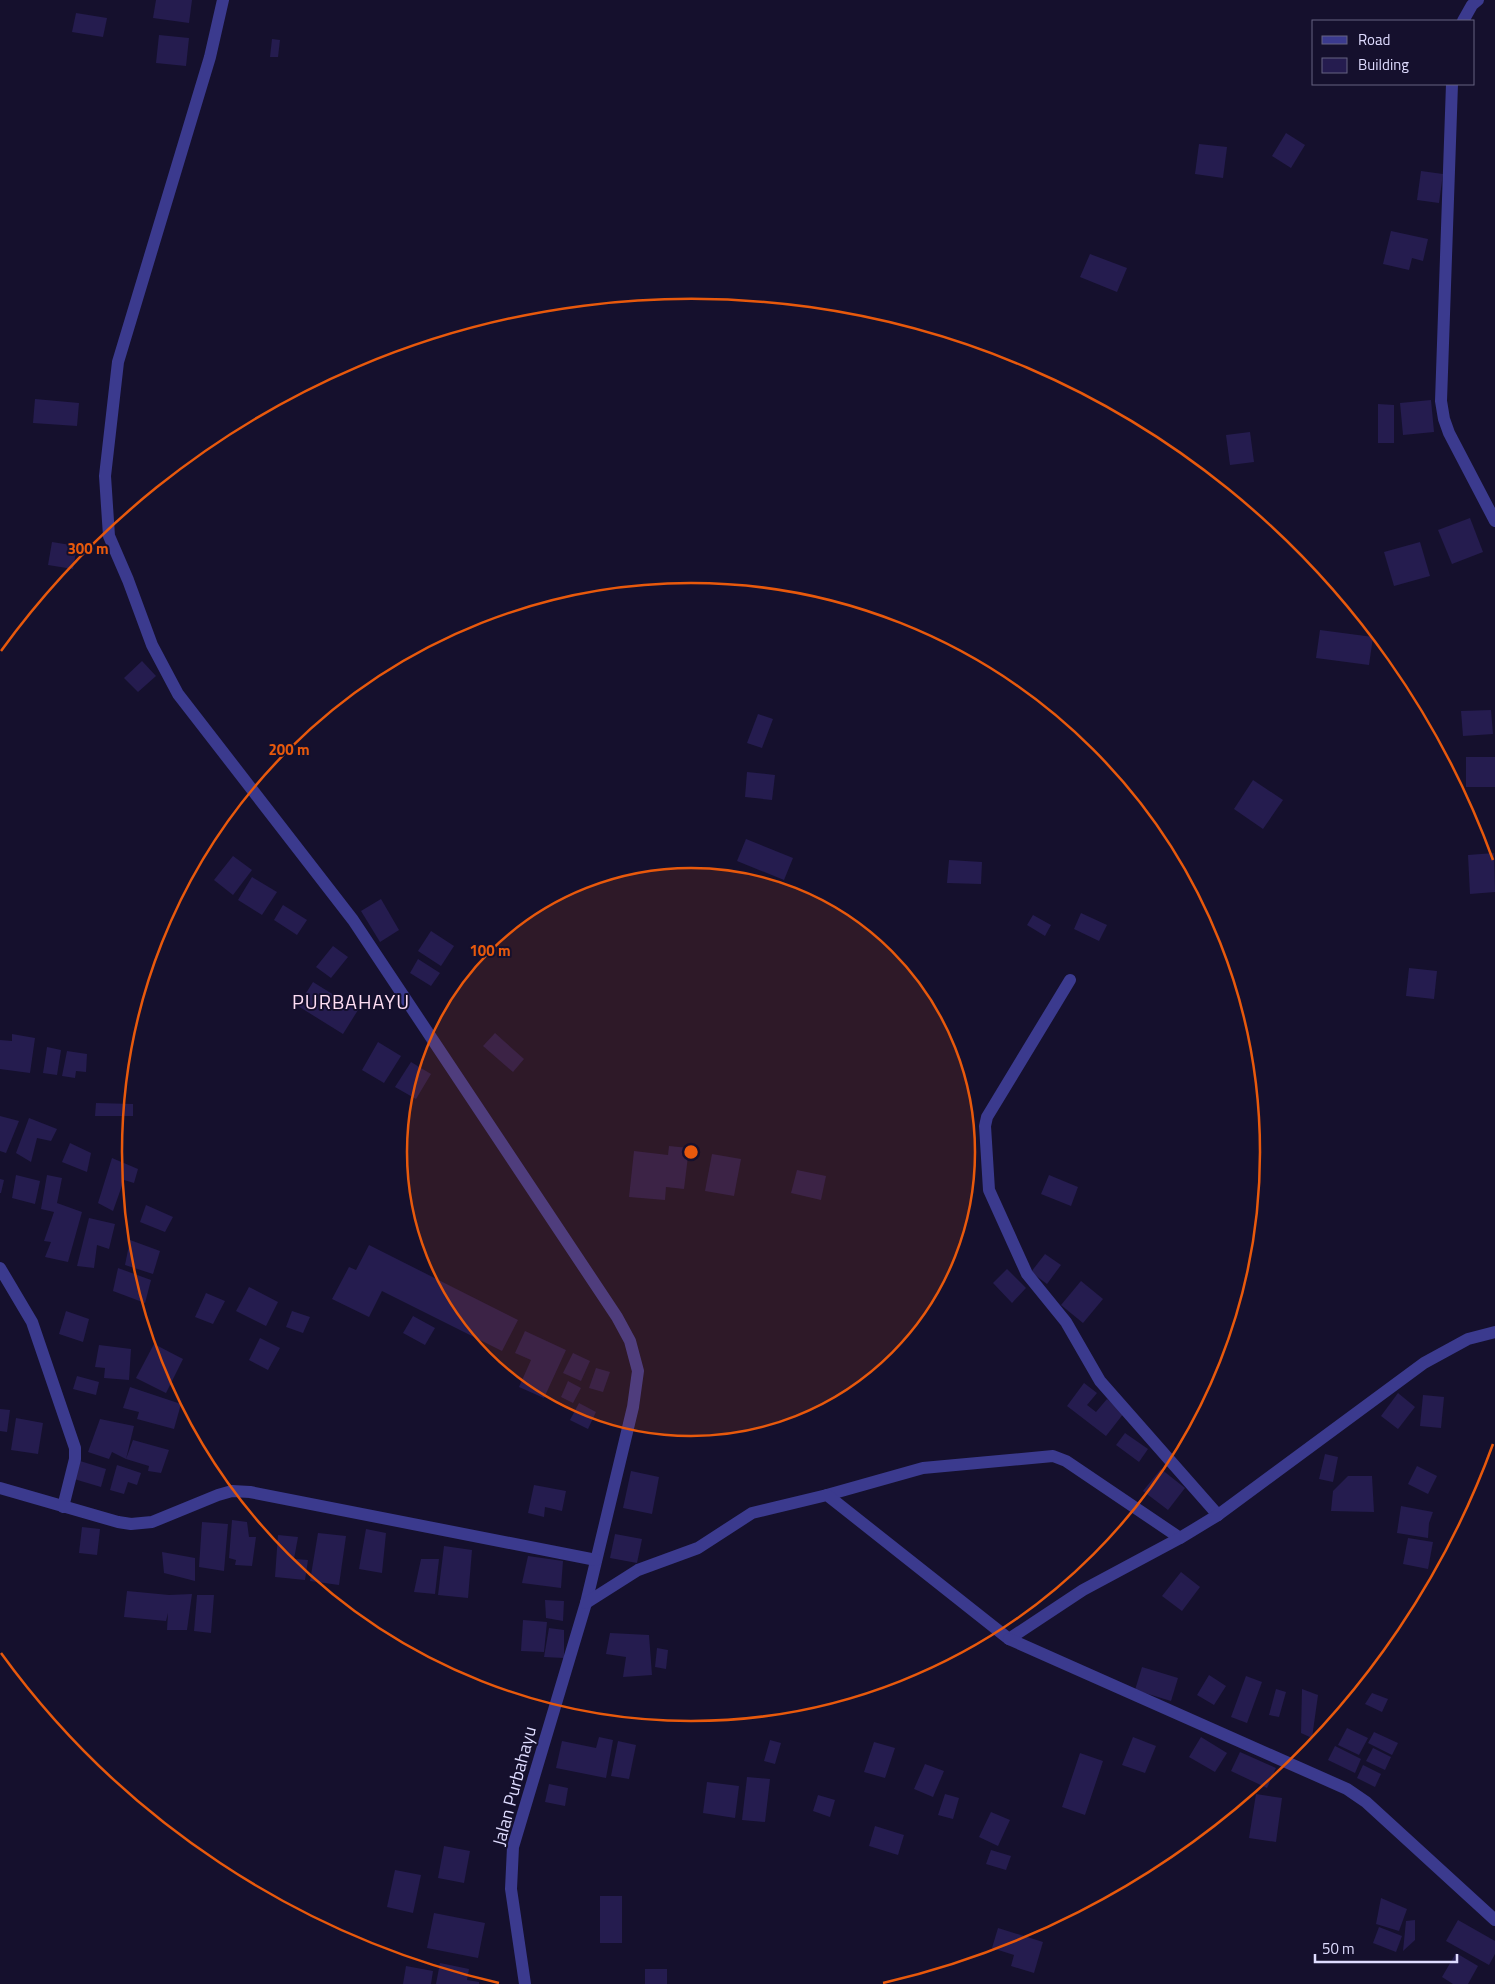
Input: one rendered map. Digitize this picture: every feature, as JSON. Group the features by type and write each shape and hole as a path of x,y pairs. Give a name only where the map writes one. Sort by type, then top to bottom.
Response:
{"street":[{"name":"Jalan Purbahayu","path":"223,0 210,57 118,362 105,476 109,536 128,580 152,645 178,694 353,920 616,1316 630,1341 638,1371 634,1406 586,1603 513,1847 511,1888 525,1984"},
{"path":"1464,20 1478,0"},
{"path":"1452,85 1441,401 1449,433 1495,521"},
{"path":"1070,980 987,1117 985,1126 989,1190 1027,1274 1066,1322 1097,1377 1218,1516"},
{"path":"0,1268 32,1322 75,1448 75,1459 63,1507"},
{"path":"1009,1639 1083,1590 1218,1516 1424,1363 1468,1339 1495,1332"},
{"path":"586,1603 638,1570 698,1548 752,1513 827,1495 923,1468 1054,1456 1066,1461 1180,1538"},
{"path":"0,1488 118,1522 141,1524 152,1522 218,1495 232,1491 250,1492 596,1560"},
{"path":"827,1495 1009,1639 1347,1789 1366,1802 1495,1920"}],"building":[{"path":"156,0 192,0 189,23 153,18"},
{"path":"76,13 107,18 103,37 72,32"},
{"path":"159,35 189,38 186,66 156,63"},
{"path":"272,39 280,40 278,57 270,57"},
{"path":"1286,133 1305,145 1291,168 1272,156"},
{"path":"1199,144 1227,147 1223,178 1195,174"},
{"path":"1421,171 1443,174 1439,203 1417,200"},
{"path":"1391,231 1428,239 1423,261 1412,258 1409,270 1383,264"},
{"path":"1090,254 1127,268 1117,292 1080,277"},
{"path":"35,399 79,403 77,426 33,423"},
{"path":"1431,400 1434,432 1403,435 1400,403"},
{"path":"1378,404 1394,405 1394,443 1378,443"},
{"path":"1250,432 1254,462 1230,465 1226,435"},
{"path":"1470,518 1483,552 1452,564 1438,530"},
{"path":"52,542 77,546 73,569 48,565"},
{"path":"1420,542 1430,576 1394,586 1384,552"},
{"path":"1320,630 1373,637 1369,665 1316,658"},
{"path":"142,661 156,676 138,692 124,678"},
{"path":"1491,710 1493,734 1463,736 1461,711"},
{"path":"758,714 773,719 762,748 747,743"},
{"path":"1466,757 1495,757 1495,787 1466,787"},
{"path":"747,772 775,775 772,800 745,797"},
{"path":"1253,780 1283,800 1263,829 1234,809"},
{"path":"746,839 793,858 784,880 737,861"},
{"path":"1494,853 1495,892 1470,894 1468,855"},
{"path":"233,856 252,870 233,895 214,880"},
{"path":"949,860 982,862 981,884 947,883"},
{"path":"252,877 277,892 262,915 238,900"},
{"path":"381,899 399,930 380,942 361,911"},
{"path":"283,905 307,920 297,935 274,920"},
{"path":"1081,913 1107,925 1099,941 1074,929"},
{"path":"1033,915 1051,925 1045,936 1027,925"},
{"path":"431,931 454,946 441,966 418,951"},
{"path":"333,946 348,957 331,978 316,967"},
{"path":"418,959 440,973 431,986 410,973"},
{"path":"1409,968 1437,971 1434,999 1406,996"},
{"path":"313,982 358,1010 343,1034 298,1006"},
{"path":"495,1033 524,1059 513,1072 483,1046"},
{"path":"12,1034 35,1038 30,1073 0,1069 0,1040 12,1041"},
{"path":"378,1042 401,1056 384,1083 362,1070"},
{"path":"47,1047 61,1050 57,1075 43,1073"},
{"path":"67,1051 87,1054 86,1072 76,1071 75,1078 62,1076"},
{"path":"411,1062 431,1074 416,1099 395,1087"},
{"path":"96,1103 133,1104 133,1116 95,1116"},
{"path":"0,1116 19,1121 6,1153 0,1151"},
{"path":"29,1118 57,1129 51,1141 37,1138 31,1162 16,1153"},
{"path":"70,1143 91,1153 87,1172 62,1162"},
{"path":"669,1146 689,1148 684,1189 666,1187 665,1200 629,1197 634,1151 668,1155"},
{"path":"712,1154 741,1159 734,1196 705,1191"},
{"path":"112,1158 138,1169 134,1183 124,1180 113,1211 98,1203"},
{"path":"797,1170 826,1176 821,1200 791,1193"},
{"path":"16,1175 40,1181 35,1204 12,1198"},
{"path":"47,1175 62,1178 57,1203 82,1212 68,1262 45,1257 51,1242 44,1241 54,1212 41,1209"},
{"path":"1049,1175 1078,1187 1071,1206 1041,1194"},
{"path":"0,1179 4,1180 1,1193 0,1193"},
{"path":"146,1205 173,1217 165,1232 140,1222"},
{"path":"89,1218 115,1224 109,1249 97,1245 94,1268 77,1266"},
{"path":"130,1240 160,1251 153,1274 125,1265"},
{"path":"369,1245 518,1320 502,1351 382,1291 369,1317 332,1299 349,1267 356,1270"},
{"path":"1045,1254 1061,1265 1047,1284 1031,1272"},
{"path":"118,1268 151,1280 145,1303 113,1291"},
{"path":"1007,1269 1026,1288 1012,1303 993,1283"},
{"path":"1081,1281 1103,1299 1083,1323 1061,1305"},
{"path":"249,1287 278,1302 266,1326 236,1311"},
{"path":"206,1293 225,1301 213,1324 195,1317"},
{"path":"66,1311 89,1319 83,1342 59,1334"},
{"path":"292,1311 310,1317 303,1333 286,1327"},
{"path":"413,1316 435,1328 425,1345 403,1333"},
{"path":"525,1331 566,1350 544,1398 519,1387 531,1360 515,1353"},
{"path":"260,1338 280,1348 268,1370 249,1360"},
{"path":"154,1344 183,1359 166,1393 136,1378"},
{"path":"99,1345 131,1349 129,1380 104,1378 105,1368 95,1367"},
{"path":"573,1353 590,1361 581,1381 563,1373"},
{"path":"596,1368 610,1372 603,1392 589,1388"},
{"path":"77,1376 99,1382 96,1395 73,1389"},
{"path":"568,1381 581,1388 573,1403 561,1397"},
{"path":"1084,1383 1097,1393 1087,1405 1096,1412 1107,1399 1124,1413 1106,1436 1067,1406"},
{"path":"130,1387 181,1404 174,1429 137,1419 139,1412 123,1408"},
{"path":"1398,1393 1415,1407 1398,1429 1381,1416"},
{"path":"1423,1395 1444,1397 1441,1428 1420,1426"},
{"path":"579,1403 596,1412 588,1429 570,1420"},
{"path":"0,1409 10,1410 7,1432 0,1431"},
{"path":"16,1418 43,1423 38,1454 11,1450"},
{"path":"100,1419 134,1426 126,1459 112,1452 109,1459 88,1452"},
{"path":"1125,1433 1148,1449 1139,1462 1116,1445"},
{"path":"133,1440 169,1450 161,1473 148,1471 149,1466 126,1459"},
{"path":"1325,1454 1338,1457 1333,1482 1319,1479"},
{"path":"80,1461 106,1469 101,1487 74,1479"},
{"path":"117,1465 141,1473 137,1485 128,1482 124,1494 110,1490"},
{"path":"1417,1466 1437,1476 1428,1494 1408,1484"},
{"path":"1161,1469 1185,1488 1168,1510 1143,1491"},
{"path":"631,1471 659,1477 652,1514 623,1508"},
{"path":"1348,1476 1372,1476 1374,1512 1331,1511 1333,1491"},
{"path":"534,1485 566,1491 562,1511 545,1507 544,1517 528,1513"},
{"path":"1401,1506 1433,1512 1429,1523 1428,1538 1397,1533"},
{"path":"232,1520 247,1522 249,1537 256,1537 252,1566 235,1565 236,1560 229,1558"},
{"path":"202,1522 228,1524 224,1571 199,1567"},
{"path":"82,1527 100,1529 97,1555 79,1553"},
{"path":"366,1529 386,1533 382,1573 359,1569"},
{"path":"318,1533 346,1536 339,1585 310,1581"},
{"path":"615,1534 642,1539 637,1563 610,1558"},
{"path":"278,1535 298,1537 294,1559 308,1560 305,1580 275,1577"},
{"path":"1408,1538 1433,1542 1428,1569 1403,1564"},
{"path":"444,1546 472,1550 468,1598 438,1595"},
{"path":"162,1552 195,1558 195,1581 164,1573"},
{"path":"528,1556 563,1561 561,1588 522,1583"},
{"path":"421,1559 439,1559 435,1594 414,1592"},
{"path":"1181,1572 1200,1587 1182,1611 1162,1596"},
{"path":"127,1591 169,1595 192,1594 187,1630 167,1630 168,1613 166,1621 124,1617"},
{"path":"197,1595 214,1595 211,1633 194,1631"},
{"path":"545,1600 564,1601 563,1621 546,1618"},
{"path":"523,1620 547,1622 544,1652 521,1651"},
{"path":"549,1628 564,1630 564,1658 544,1657"},
{"path":"610,1633 649,1635 652,1675 623,1677 626,1657 606,1654"},
{"path":"657,1648 668,1650 666,1669 655,1667"},
{"path":"1142,1667 1178,1678 1171,1701 1135,1690"},
{"path":"1209,1675 1226,1686 1214,1705 1197,1695"},
{"path":"1246,1676 1262,1682 1247,1723 1231,1717"},
{"path":"1276,1689 1286,1692 1279,1717 1269,1715"},
{"path":"1302,1689 1318,1695 1312,1738 1301,1733"},
{"path":"1372,1693 1388,1699 1382,1712 1365,1704"},
{"path":"1347,1728 1368,1738 1359,1755 1338,1745"},
{"path":"1374,1732 1398,1743 1392,1755 1368,1743"},
{"path":"599,1737 613,1740 606,1778 556,1768 562,1741 596,1748"},
{"path":"1133,1737 1156,1746 1145,1773 1122,1765"},
{"path":"1201,1737 1227,1753 1215,1772 1189,1757"},
{"path":"770,1740 781,1743 775,1764 764,1761"},
{"path":"618,1741 636,1745 629,1779 611,1776"},
{"path":"874,1742 895,1748 885,1778 864,1772"},
{"path":"1335,1746 1361,1759 1355,1773 1328,1760"},
{"path":"1373,1748 1391,1757 1385,1770 1366,1761"},
{"path":"1240,1752 1276,1768 1267,1788 1231,1771"},
{"path":"1080,1753 1103,1761 1085,1815 1062,1807"},
{"path":"925,1764 944,1771 933,1797 914,1789"},
{"path":"1363,1765 1381,1774 1375,1787 1357,1778"},
{"path":"747,1777 770,1779 765,1822 742,1820"},
{"path":"707,1782 739,1786 735,1818 703,1813"},
{"path":"549,1784 568,1788 565,1806 545,1802"},
{"path":"945,1794 959,1798 953,1819 938,1815"},
{"path":"1256,1794 1282,1798 1276,1842 1249,1838"},
{"path":"818,1795 835,1800 830,1817 813,1811"},
{"path":"991,1812 1010,1820 998,1846 979,1837"},
{"path":"875,1826 904,1835 898,1855 869,1846"},
{"path":"444,1846 470,1851 464,1883 438,1878"},
{"path":"991,1850 1011,1856 1006,1870 986,1864"},
{"path":"395,1870 421,1875 413,1913 387,1907"},
{"path":"600,1896 622,1896 622,1943 600,1943"},
{"path":"1381,1898 1407,1909 1399,1931 1376,1924"},
{"path":"434,1913 485,1923 478,1958 427,1948"},
{"path":"1415,1920 1415,1940 1403,1951 1406,1921"},
{"path":"1458,1920 1495,1941 1495,1954 1489,1965 1446,1941"},
{"path":"1379,1927 1402,1936 1396,1952 1373,1943"},
{"path":"998,1928 1043,1942 1034,1973 1011,1966 1014,1955 992,1948"},
{"path":"1456,1953 1478,1966 1468,1984 1453,1984 1442,1977"},
{"path":"440,1963 469,1969 467,1980 479,1982 479,1984 436,1984"},
{"path":"406,1966 433,1971 431,1984 403,1984"},
{"path":"645,1969 667,1969 667,1984 645,1984"}],"district":[{"name":"PURBAHAYU","path":"351,1001"}]}
